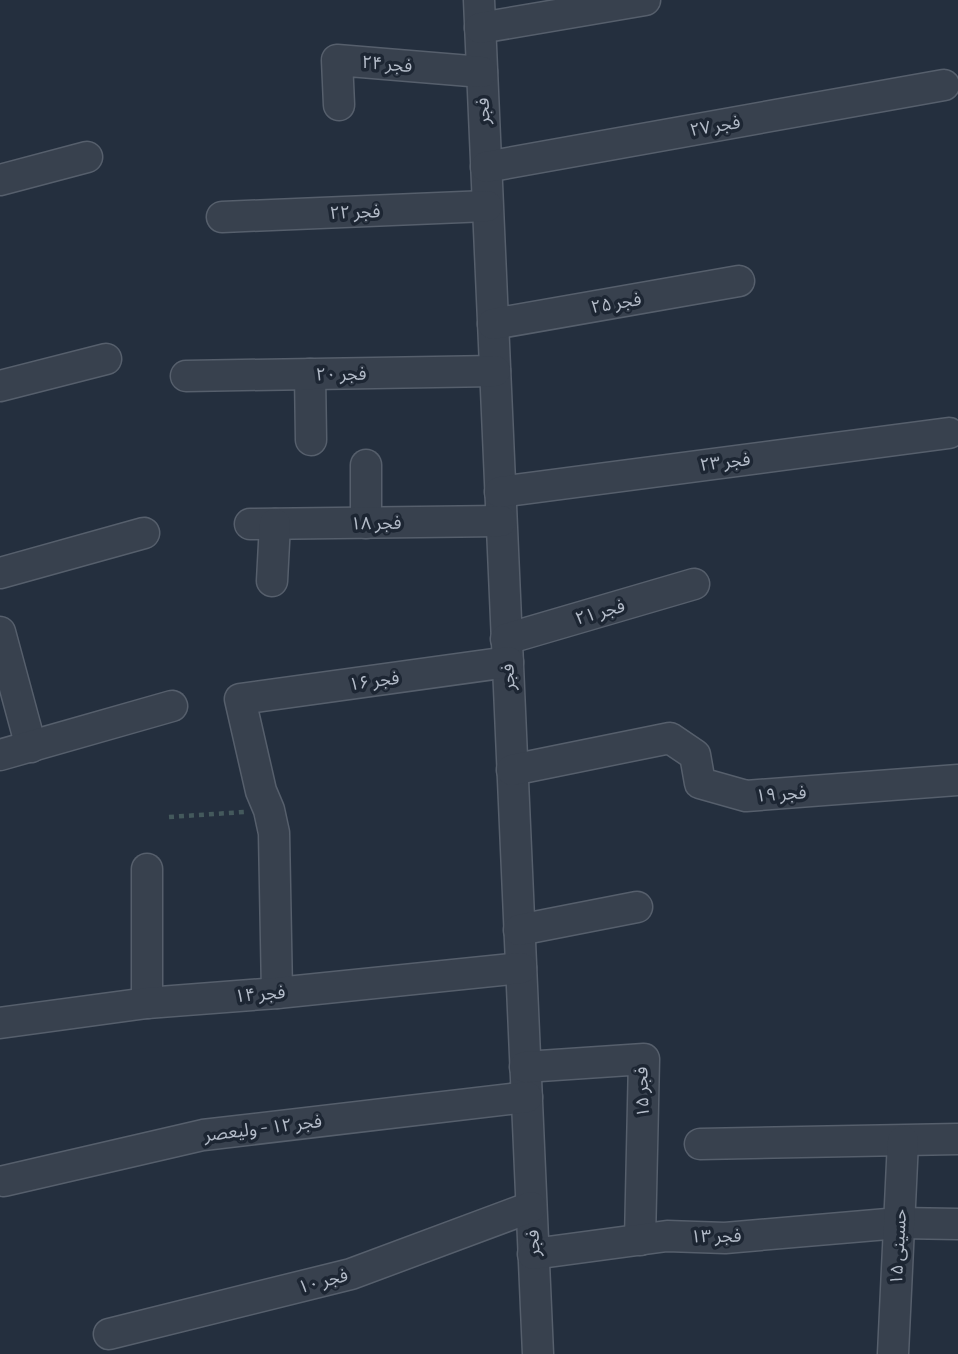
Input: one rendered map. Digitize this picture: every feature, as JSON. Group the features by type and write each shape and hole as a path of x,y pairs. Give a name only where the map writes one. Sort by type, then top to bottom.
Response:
{"street":[{"path":"479,14 645,0"},
{"name":"فجر","path":"479,14 538,1354"},
{"name":"فجر ۲۴","path":"339,105 337,60 482,72"},
{"name":"فجر ۲۷","path":"486,167 944,85"},
{"path":"0,180 87,157"},
{"name":"فجر ۲۲","path":"222,217 487,206"},
{"name":"فجر ۲۵","path":"492,324 739,281"},
{"path":"0,386 106,359"},
{"name":"فجر ۲۰","path":"187,376 495,372"},
{"path":"310,374 311,440"},
{"name":"فجر ۲۳","path":"501,507 949,433"},
{"path":"366,465 366,523"},
{"name":"فجر ۱۸","path":"272,581 263,524 366,523 501,507"},
{"path":"0,573 144,533"},
{"name":"فجر ۲۱","path":"507,650 694,584"},
{"path":"0,632 31,747"},
{"name":"فجر ۱۶","path":"269,810 261,790 240,699 507,650"},
{"path":"0,755 172,706"},
{"name":"فجر ۱۹","path":"512,770 670,738 695,755 700,783 746,796 958,780"},
{"path":"269,810 274,833 276,993"},
{"path":"147,869 147,1003"},
{"path":"519,930 637,907"},
{"name":"فجر ۱۴","path":"0,1023 147,1003 521,968"},
{"name":"فجر ۱۵","path":"525,1067 644,1059 640,1240"},
{"name":"فجر ۱۲ - ولیعصر","path":"4,1181 203,1135 527,1097"},
{"path":"700,1143 958,1139"},
{"name":"حسینی ۱۵","path":"893,1354 902,1141"},
{"name":"فجر ۱۰","path":"109,1334 351,1274 531,1207"},
{"name":"فجر ۱۳","path":"533,1254 667,1236 725,1238 899,1223 958,1224"}],"path":[{"path":"169,817 269,810"}]}
